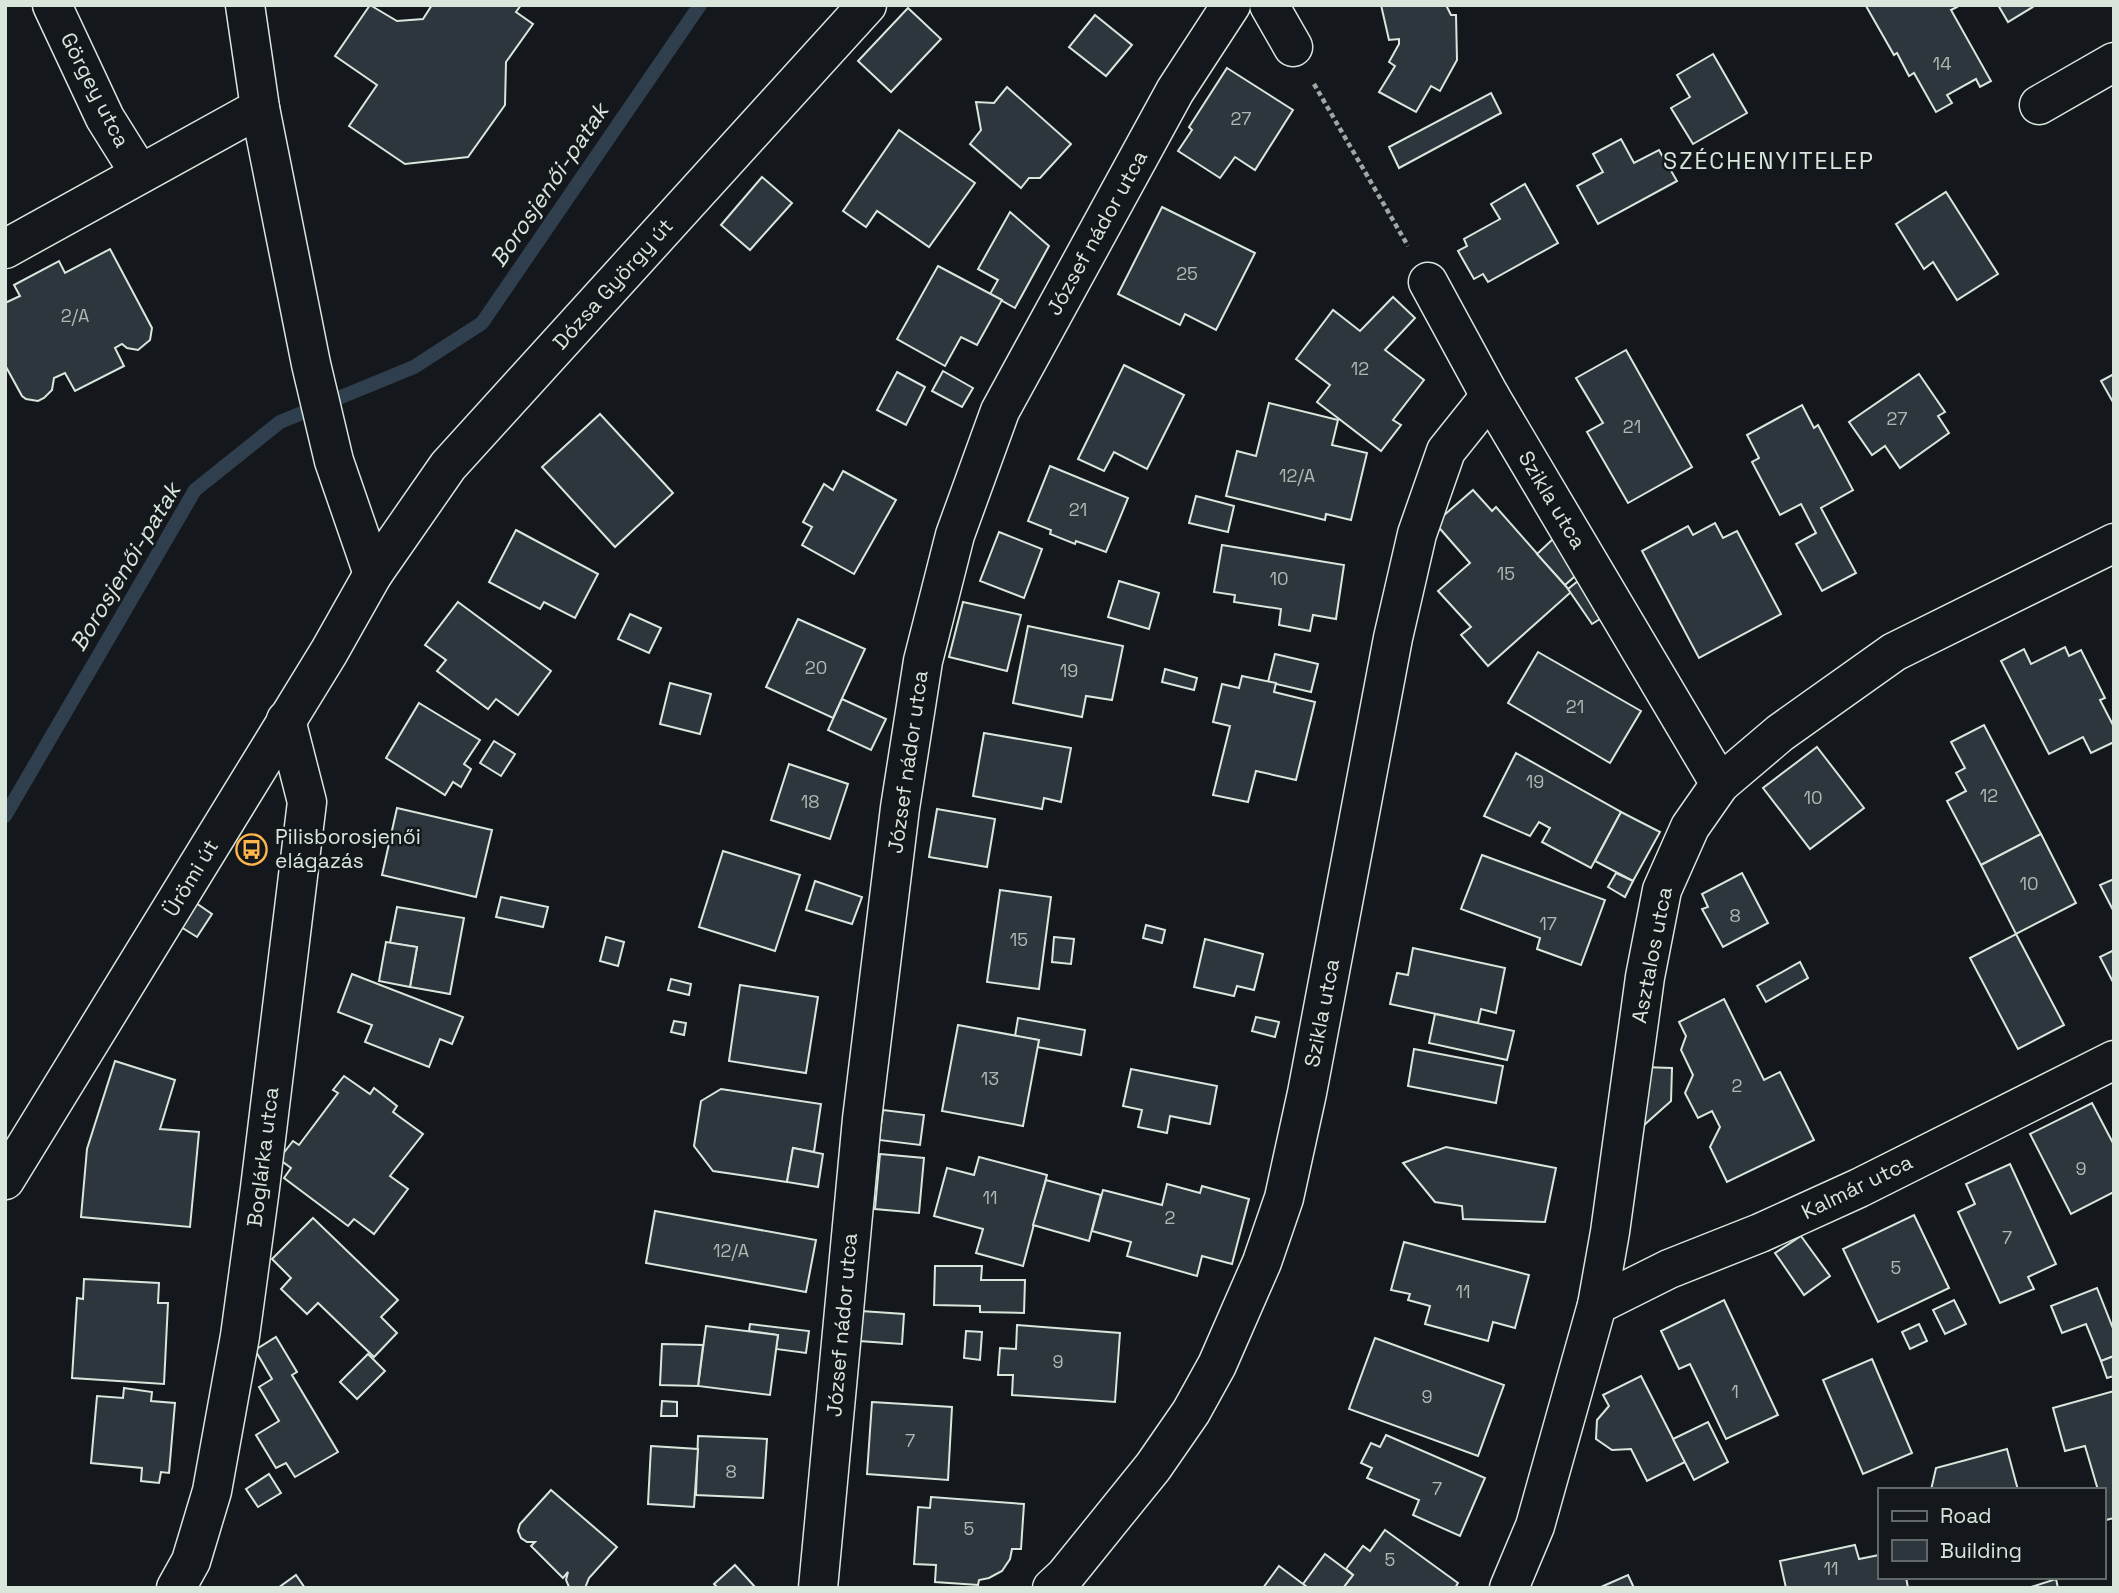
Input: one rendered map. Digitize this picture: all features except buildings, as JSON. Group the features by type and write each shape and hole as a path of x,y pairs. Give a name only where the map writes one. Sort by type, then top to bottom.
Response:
{"street":[{"name":"Görgey utca","path":"52,5 105,118 140,174"},
{"path":"245,5 260,108 311,364 334,461 373,575"},
{"name":"Dózsa György út","path":"373,575 448,466 867,5"},
{"name":"József nádor utca","path":"818,1588 862,1119 900,808 923,661 955,535 1000,411 1175,91 1231,5"},
{"path":"1269,5 1293,47"},
{"path":"2039,105 2114,62"},
{"path":"5,249 260,108"},
{"name":"Szikla utca","path":"1428,282 1490,396 1720,784"},
{"name":"Szikla utca","path":"1052,1588 1065,1576 1153,1467 1191,1412 1217,1364 1262,1262 1284,1198 1307,1093 1393,638 1417,534 1446,451 1490,396"},
{"name":"Asztalos utca","path":"1509,1588 1535,1526 1597,1305 1610,1233 1632,1065 1662,890 1690,827 1720,784 1780,733 1894,652 2114,543"},
{"name":"Ürömi út","path":"5,1180 329,652 373,575"},
{"name":"Boglárka utca","path":"176,1588 191,1561 212,1491 240,1336 260,1188 307,802 286,720"},
{"name":"Kalmár utca","path":"1597,1305 1669,1269 1760,1233 1858,1188 2114,1060"}],"path":[{"path":"1293,47 1428,282"}],"waterway":[{"name":"Borosjenői-patak","path":"5,816 195,490 280,422 414,367 482,323 700,5"}],"place":[{"name":"Pilisborosjenői elágazás","path":"252,849"}],"district":[{"name":"SZÉCHENYITELEP","path":"1769,161"}]}
